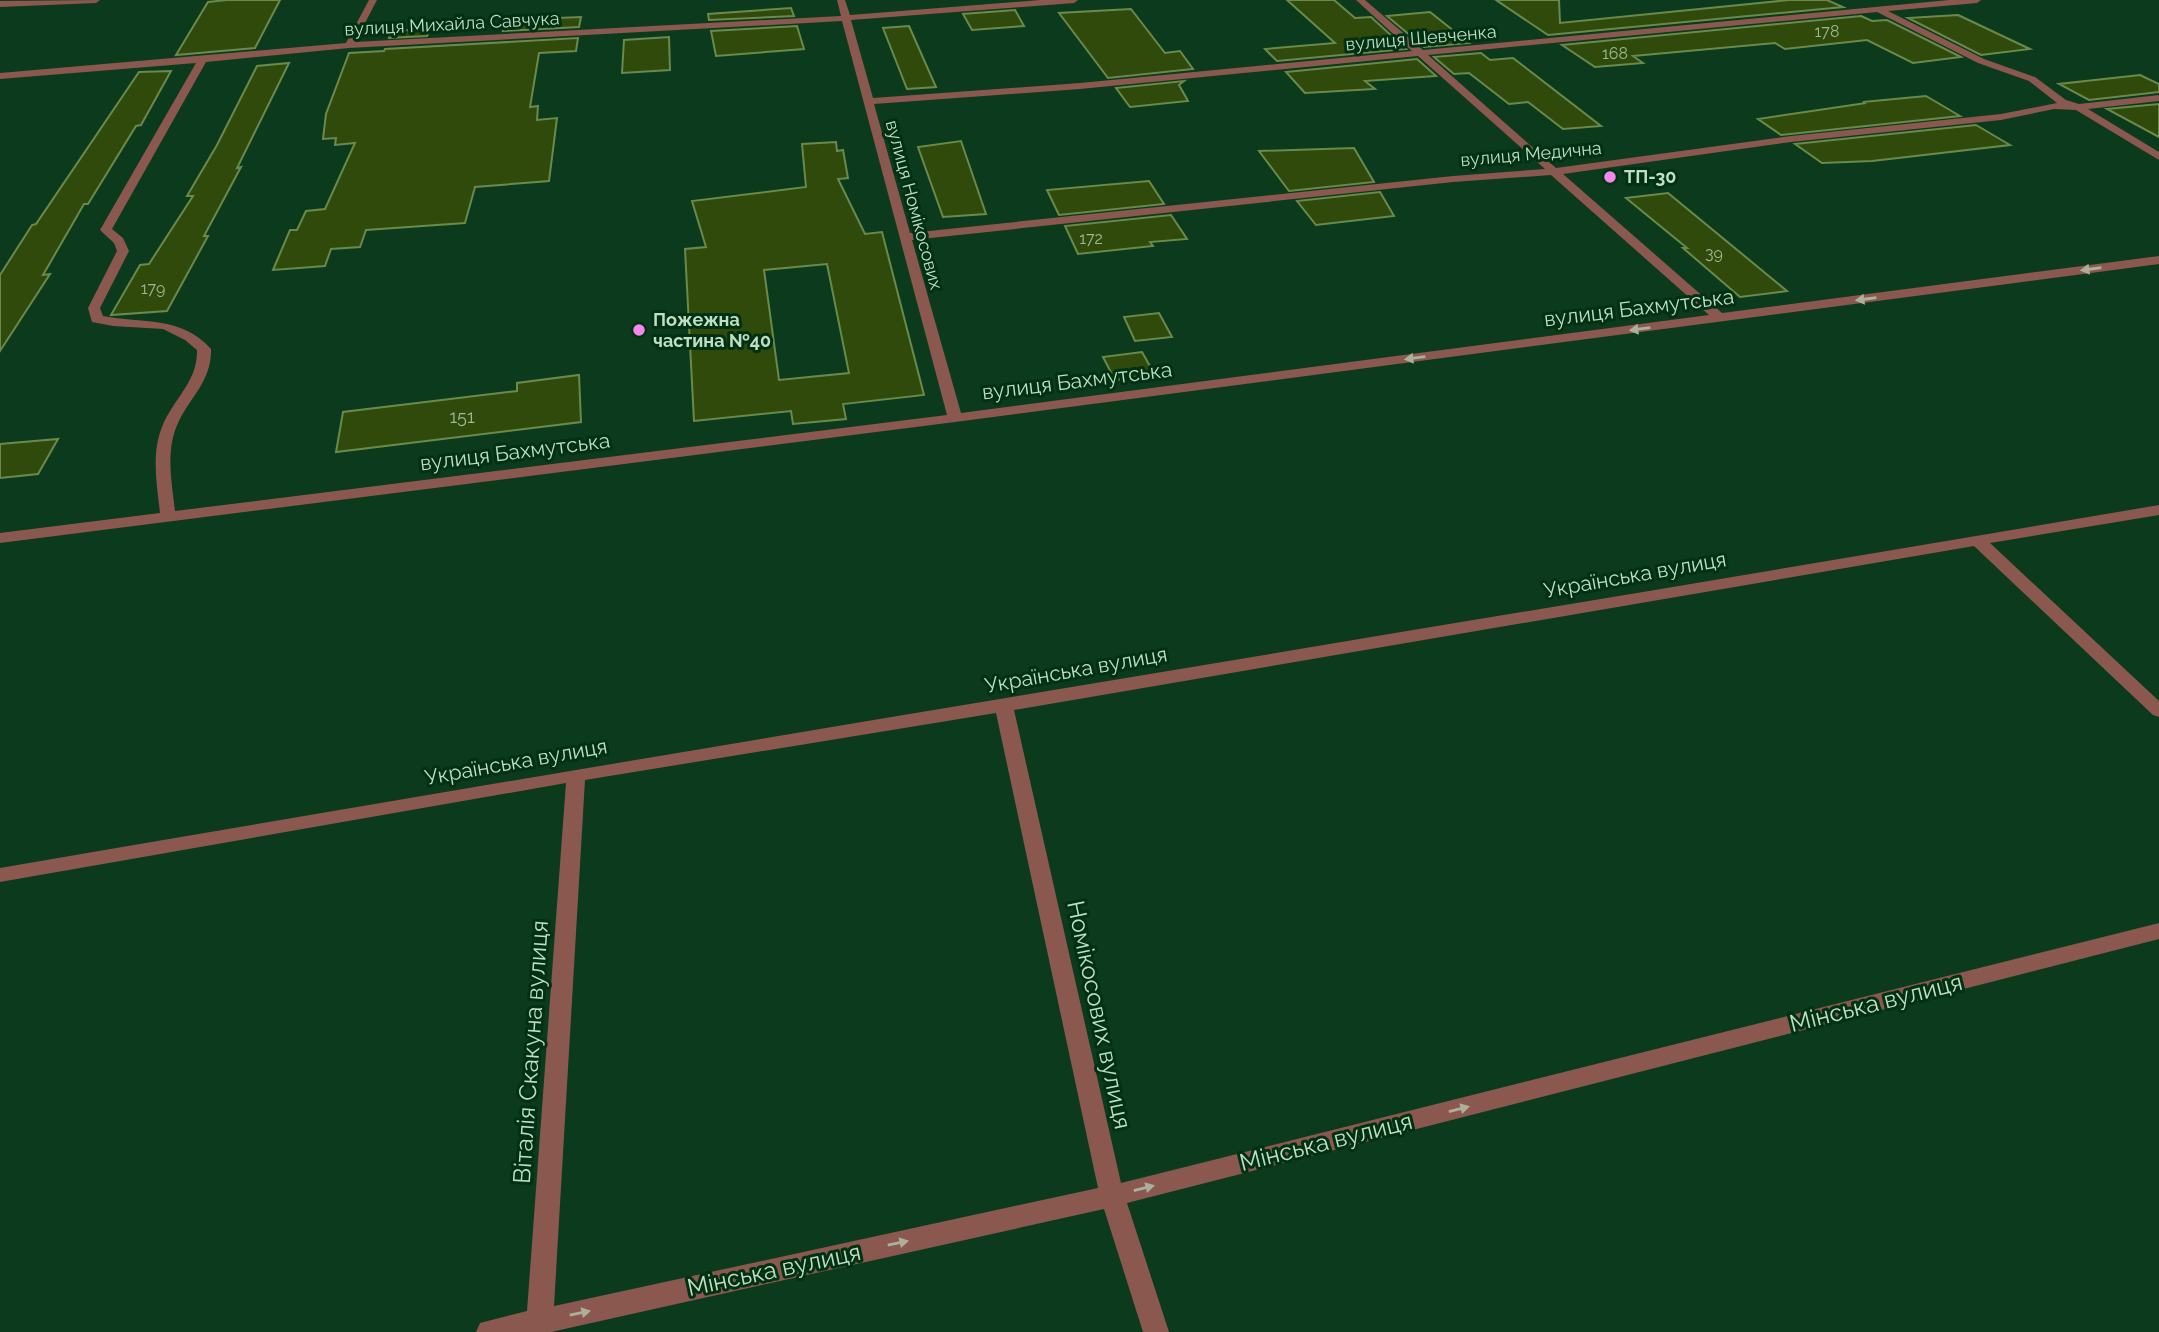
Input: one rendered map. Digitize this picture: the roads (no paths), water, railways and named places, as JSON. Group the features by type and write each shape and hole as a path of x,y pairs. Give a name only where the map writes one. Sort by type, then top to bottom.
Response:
{"street":[{"path":"0,4 96,0"},
{"path":"349,45 373,0"},
{"name":"вулиця Номікосових","path":"841,0 955,418"},
{"name":"вулиця Михайла Савчука","path":"0,76 349,45 846,18 1074,0"},
{"path":"1360,0 1720,318"},
{"path":"1861,0 1981,61 2032,79 2062,102 2078,107 2159,157"},
{"name":"вулиця Шевченка","path":"867,101 1080,86 1977,0"},
{"path":"168,517 162,470 166,435 176,412 202,375 206,360 204,349 178,328 159,323 111,323 97,319 94,308 123,251 118,241 106,230 201,60"},
{"name":"вулиця Медична","path":"905,237 1453,179 1515,176 1791,139 2001,117 2054,106 2078,107 2159,99"},
{"name":"вулиця Бахмутська","path":"0,538 955,418 2159,260"},
{"name":"Українська вулиця","path":"0,874 2159,510"},
{"path":"1977,540 2159,711"},
{"name":"Номікосових вулиця","path":"1004,706 1112,1196 1156,1332"},
{"name":"Віталія Скакуна вулиця","path":"539,1327 576,775"},
{"name":"Мінська вулиця","path":"489,1332 539,1327 1112,1196 2159,932"}],"place":[{"name":"ТП-30","path":"1610,177"},
{"name":"Пожежна частина №40","path":"639,330"}]}
